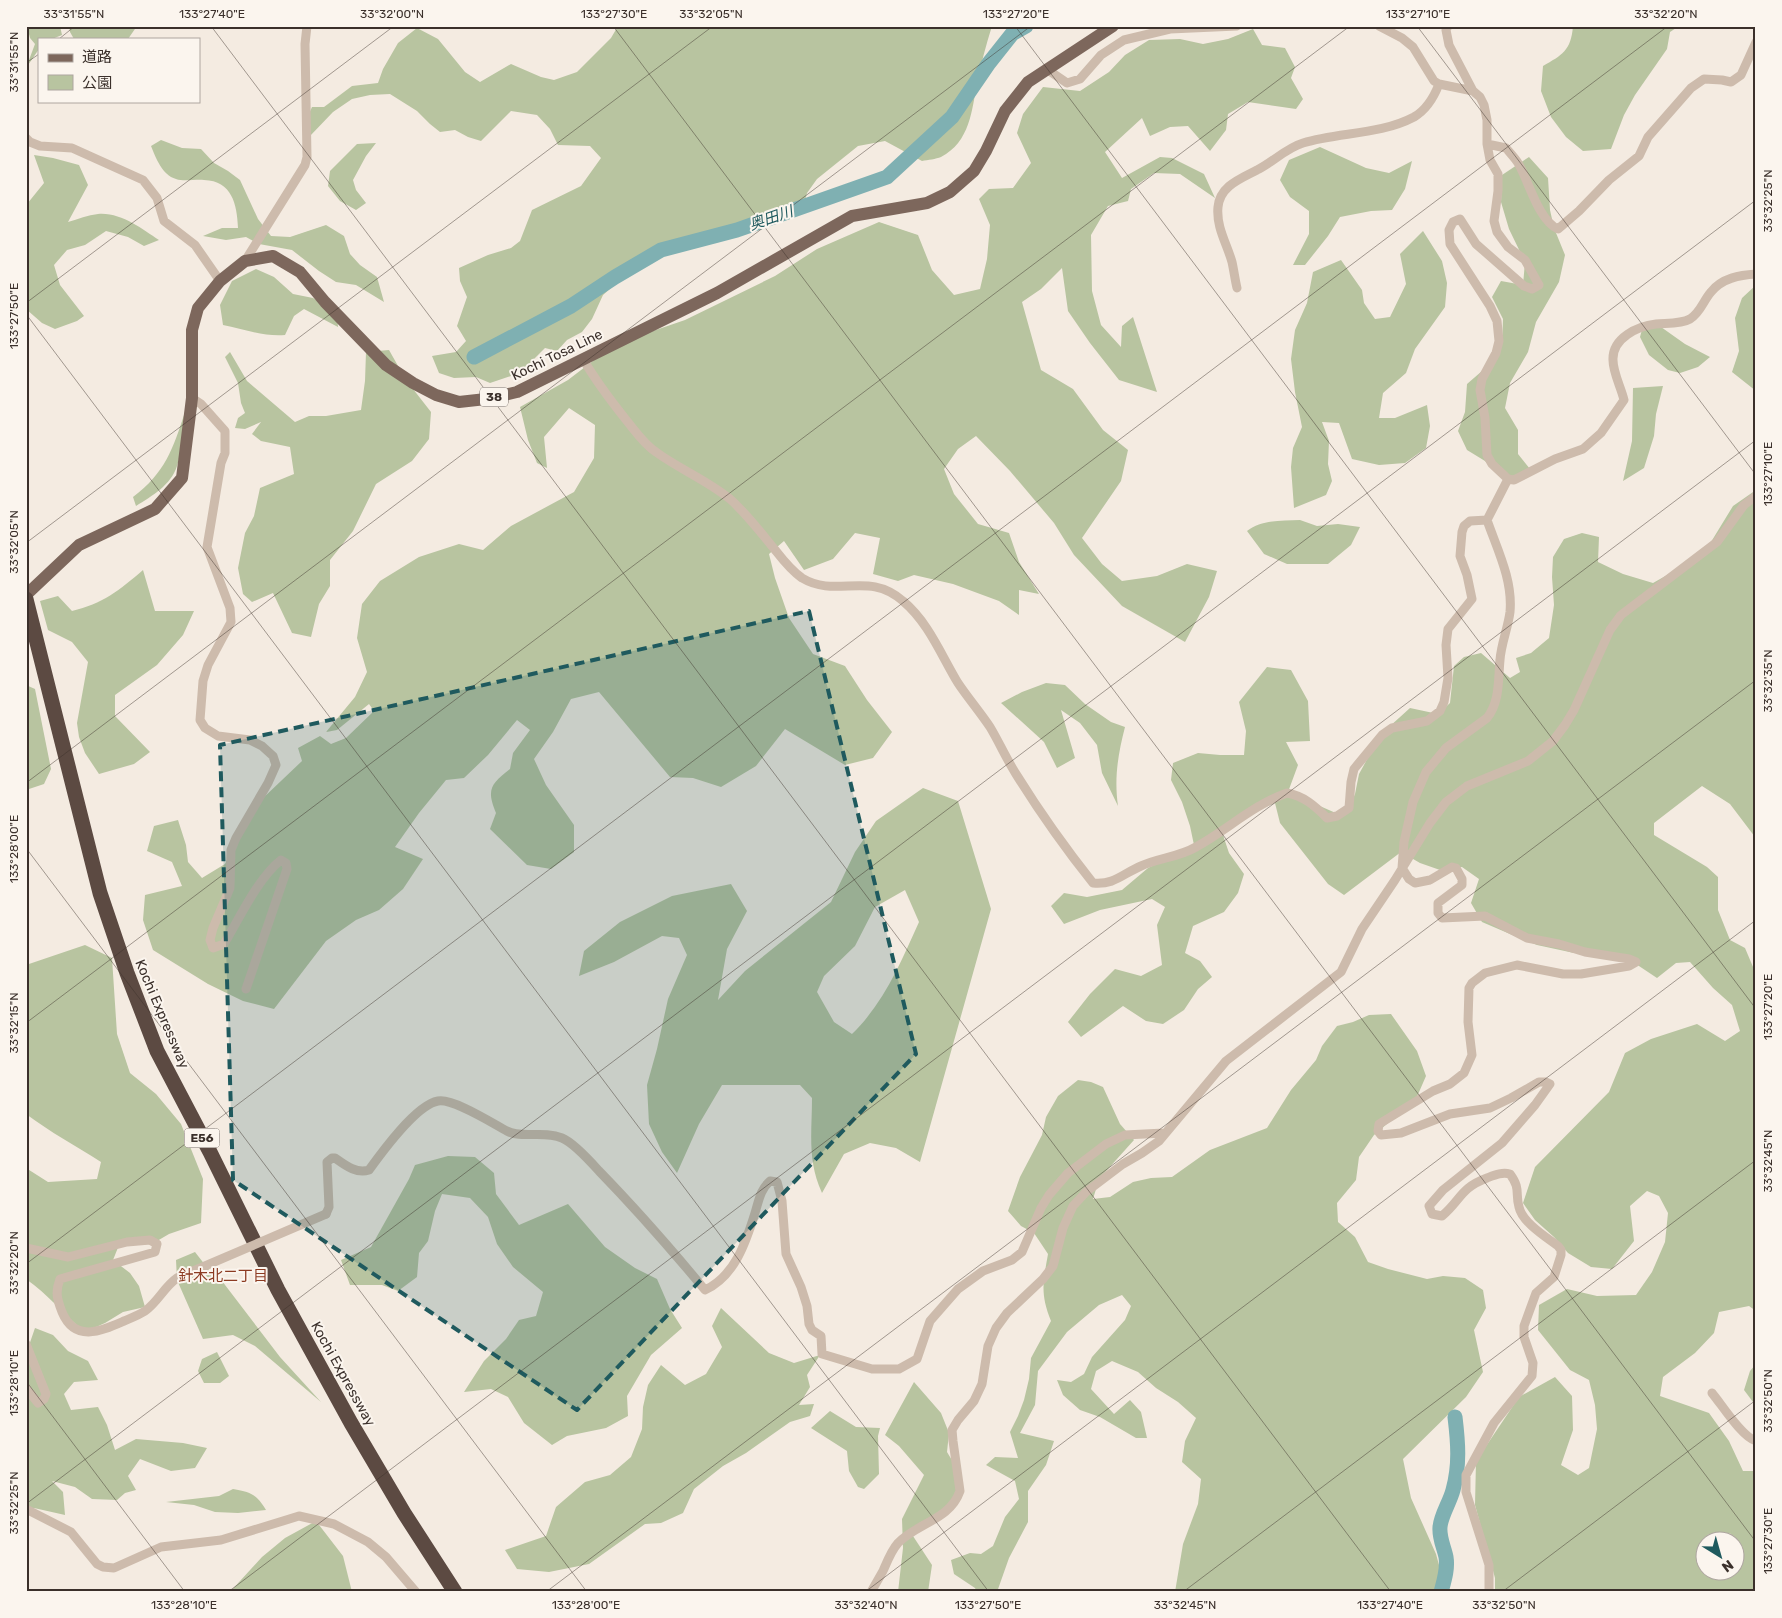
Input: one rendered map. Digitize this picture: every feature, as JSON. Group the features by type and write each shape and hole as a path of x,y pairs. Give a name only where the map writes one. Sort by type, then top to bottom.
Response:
{"highway":[{"name":"Kochi Expressway","path":"26,597 100,893 127,973 157,1051 210,1152 278,1290 346,1415 404,1513 455,1592"}],"main road":[{"name":"Kochi Tosa Line","path":"26,597 79,545 155,509 182,478 192,398 192,330 198,308 220,281 245,261 273,256 300,272 325,302 386,365 413,383 436,395 459,402 486,399 517,392 717,293 852,216 927,203 950,192 974,171 1005,111 1028,82 1112,26"}],"street":[{"path":"245,261 305,165 307,156 306,26"},
{"path":"1048,70 1066,83 1080,78 1101,55 1124,40 1170,29 1237,26"},
{"path":"1379,26 1402,38 1413,47 1434,81 1439,84 1473,91"},
{"path":"1448,26 1446,30 1449,45 1473,91 1480,97 1484,105 1490,160 1498,174 1494,221 1497,232 1508,247 1525,260 1539,285 1532,290 1524,286 1476,244 1460,219 1454,222 1449,230 1450,244 1490,306 1497,321 1499,341 1496,353 1482,379 1480,390 1485,418 1487,455 1492,464 1508,479 1514,480 1555,459 1583,449 1602,433 1624,400 1613,358 1617,344 1625,335 1653,324 1689,320 1699,312 1711,291 1726,280 1742,275 1756,274"},
{"path":"1487,144 1506,148 1518,163 1542,214 1552,226 1558,229 1579,211 1609,180 1639,156 1648,137 1691,88 1704,79 1731,82 1741,75 1756,42"},
{"path":"1236,288 1232,262 1218,220 1218,206 1223,192 1233,182 1263,167 1301,143 1389,126 1414,116 1426,107 1436,93 1439,84"},
{"path":"26,138 40,146 72,148 143,180 158,198 164,221 195,245 220,281"},
{"path":"583,359 599,386 639,436 654,451 698,477 729,499 757,528 788,566 802,578 819,585 835,587 857,584 876,586 886,589 903,600 936,641 958,682 990,727 1029,795 1092,883 1104,884 1114,881 1147,863 1195,848 1250,811 1287,792 1298,795 1315,806 1327,818 1337,816 1349,808 1354,769 1382,735 1392,728 1427,721 1440,711 1444,702 1448,678 1446,645 1448,629 1472,599 1467,575 1460,556 1462,532 1464,526 1470,521 1487,520"},
{"path":"192,398 201,404 225,431 224,453 207,547 230,608 231,622 208,665 203,681 200,720 205,728 218,736 250,740 262,746 273,756 276,765 268,783 236,838 232,850 230,888 213,928 210,940 213,948 224,944 272,867 281,860 286,863 287,869 246,989"},
{"path":"1489,1592 1489,1565 1466,1492 1466,1475 1494,1424 1532,1376 1533,1364 1524,1337 1524,1326 1536,1293 1554,1277 1561,1250 1521,1214 1518,1206 1516,1182 1510,1174 1496,1174 1474,1183 1442,1216 1432,1214 1429,1206 1443,1190 1502,1143 1535,1105 1550,1084 1539,1082 1490,1108 1450,1114 1401,1133 1381,1135 1378,1131 1379,1124 1432,1091 1450,1084 1464,1074 1472,1055 1468,1022 1469,988 1472,983 1485,973 1517,965 1563,974 1581,974 1630,966 1636,962 1527,938 1485,916 1442,918 1438,913 1438,903 1462,885 1462,879 1456,868 1452,867 1430,880 1415,883 1409,879 1402,868 1404,842 1413,802 1426,772 1446,748 1491,713 1496,699 1500,653 1510,612 1510,596 1507,576 1487,520 1508,479"},
{"path":"871,1592 898,1543 952,1507 957,1499 960,1491 952,1430 974,1400 982,1384 988,1346 996,1328 1007,1313 1044,1279 1053,1266 1063,1228 1073,1206 1086,1192 1123,1164 1159,1141 1226,1061 1340,972 1362,929 1430,823 1446,802 1468,786 1528,762 1553,741 1566,725 1610,630 1621,615 1718,542 1744,505 1756,496"},
{"path":"26,1248 68,1257 128,1242 150,1240 157,1244 155,1252 60,1279 56,1294 64,1316 74,1329 92,1333 107,1328 144,1312 167,1286 178,1277 326,1214 329,1207 327,1162 335,1158 353,1169 368,1170 410,1120 438,1100 451,1103 478,1115 510,1132 521,1135 533,1133 548,1134 564,1138 625,1198 705,1290 713,1286 736,1262 748,1238 763,1188 770,1182 778,1182 782,1202 786,1254 801,1287 809,1324 812,1330 820,1336 822,1354 872,1369 899,1369 916,1360 930,1321 958,1289 983,1271 1012,1260 1022,1252 1041,1208 1049,1195 1068,1173 1106,1144 1126,1135 1164,1133"},
{"path":"26,1344 46,1394 44,1399 38,1402 26,1388"},
{"path":"1712,1393 1741,1430 1752,1440 1756,1441"},
{"path":"26,1509 71,1532 97,1564 103,1567 114,1568 162,1547 222,1540 299,1516 334,1524 368,1542 386,1557 416,1592"}],"highlighted area":[{"path":"809,611 916,1054 577,1410 233,1180 220,745"}],"green space":[{"path":"27,26 60,26 62,35 54,38 38,38 38,50 26,68 35,44 30,38"},
{"path":"69,26 137,26 129,38 73,38"},
{"path":"618,26 992,26 968,124 964,134 951,151 941,157 922,161 885,141 858,146 817,179 807,193 802,212 770,219 727,233 677,242 644,259 603,295 592,319 582,332 567,340 557,351 545,348 523,372 490,383 476,377 454,378 439,373 432,356 456,352 466,341 457,326 467,297 460,281 459,268 488,255 511,248 520,241 532,210 581,186 601,158 590,146 558,145 550,129 537,115 511,111 481,141 455,130 440,132 417,111 390,94 370,95 352,99 333,112 310,136 308,116 312,107 324,107 352,86 378,83 383,69 398,43 417,28 438,39 465,72 480,82 511,64 541,77 554,80 577,72 611,38"},
{"path":"1573,26 1679,26 1670,32 1667,49 1635,95 1624,115 1611,149 1583,151 1566,137 1551,117 1541,91 1543,66 1555,59 1568,47"},
{"path":"1253,29 1262,45 1285,48 1295,67 1291,78 1303,99 1296,109 1248,102 1228,114 1226,130 1210,151 1188,126 1170,127 1150,136 1142,118 1105,152 1122,178 1160,157 1172,158 1204,174 1215,198 1180,174 1154,173 1131,189 1128,201 1108,206 1091,235 1092,291 1101,325 1121,347 1122,326 1133,317 1157,392 1119,380 1090,343 1068,311 1062,268 1041,289 1022,302 1041,370 1073,389 1103,430 1128,450 1121,481 1082,538 1102,564 1122,581 1157,576 1187,564 1217,571 1209,597 1185,642 1122,606 1074,555 1054,523 1010,471 976,436 958,449 944,469 954,494 978,524 1009,533 1019,562 1039,594 1019,590 1019,615 999,601 953,584 914,575 898,581 873,574 880,538 855,533 833,559 804,570 784,541 769,554 789,618 813,654 845,666 867,700 892,732 873,758 845,765 785,729 756,766 721,787 693,778 670,777 599,692 571,699 553,732 534,759 546,785 574,825 574,852 551,869 527,865 490,829 496,813 491,798 492,788 498,779 510,769 513,753 530,730 517,720 488,755 464,778 446,780 395,847 423,859 403,889 379,910 356,920 326,941 274,1009 243,1001 208,984 153,950 143,920 145,895 182,886 172,862 147,851 154,826 178,820 186,845 188,862 202,878 225,864 239,834 261,800 302,761 298,748 320,736 331,744 346,738 374,711 369,704 337,730 326,732 355,697 367,672 357,638 362,604 380,581 419,557 459,544 483,550 511,526 574,492 594,458 595,425 569,408 544,437 547,468 537,463 528,440 520,407 568,380 615,344 685,320 775,276 817,249 879,222 918,235 932,270 954,295 980,289 987,259 990,225 979,199 989,189 1013,188 1031,163 1017,133 1023,114 1043,87 1080,91 1109,72 1125,55 1149,40 1180,39 1203,44 1228,39"},
{"path":"161,140 182,148 201,149 214,163 240,180 258,219 271,236 290,237 326,225 344,236 350,254 360,265 377,277 384,302 356,285 336,282 292,250 259,244 246,237 226,240 203,236 222,228 238,228 236,211 231,195 227,189 213,181 179,180 167,174 160,166 151,146"},
{"path":"376,143 366,156 353,180 356,190 366,203 356,210 340,201 328,186 330,171 357,144"},
{"path":"1320,147 1366,168 1389,173 1412,161 1405,189 1392,210 1371,211 1340,217 1305,265 1293,265 1309,234 1309,211 1290,197 1280,180 1289,160"},
{"path":"34,155 79,165 88,185 68,222 87,216 107,214 131,222 159,240 144,246 128,237 106,231 85,245 67,250 54,265 60,285 84,316 77,321 55,329 42,323 26,309 26,210 27,204 44,183"},
{"path":"1529,157 1548,178 1550,210 1554,228 1565,255 1559,282 1536,322 1528,352 1510,383 1505,408 1518,430 1518,454 1530,469 1514,478 1498,475 1485,461 1467,450 1458,431 1465,412 1467,384 1482,371 1502,346 1503,319 1492,297 1501,281 1523,285 1525,262 1509,229 1501,202 1502,175"},
{"path":"1423,231 1442,261 1447,283 1445,307 1415,349 1406,373 1383,393 1379,418 1395,418 1427,405 1430,426 1426,448 1405,463 1379,465 1352,459 1339,423 1322,422 1329,441 1328,464 1332,481 1326,495 1294,508 1291,467 1293,448 1302,427 1291,359 1295,330 1307,303 1313,272 1341,260 1362,290 1364,303 1375,319 1390,317 1406,284 1400,254"},
{"path":"256,269 274,277 293,294 313,298 337,314 338,327 304,309 294,316 285,335 262,334 223,325 220,305 232,281"},
{"path":"1756,285 1756,391 1732,372 1739,351 1735,318 1742,298"},
{"path":"1643,326 1661,327 1685,344 1710,357 1698,367 1680,373 1668,370 1649,355 1640,337"},
{"path":"389,350 406,380 431,412 429,439 412,461 376,484 353,531 330,560 330,586 319,604 311,637 292,633 273,593 252,602 243,594 238,568 245,533 254,516 260,488 294,474 290,447 261,441 252,434 261,422 245,429 235,428 238,418 245,413 241,403 238,383 225,357 230,352 247,381 295,422 309,416 326,416 361,410 366,352"},
{"path":"1663,386 1656,414 1654,436 1644,468 1623,481 1632,441 1633,388"},
{"path":"185,412 180,454 174,473 166,484 136,506 133,497 153,479 160,469 172,449"},
{"path":"1756,490 1756,841 1730,804 1702,786 1654,823 1654,835 1707,867 1718,877 1718,910 1730,940 1745,948 1756,974 1756,1311 1749,1306 1719,1312 1714,1333 1695,1353 1663,1377 1660,1396 1709,1413 1729,1441 1743,1471 1756,1471 1756,1592 1495,1592 1495,1578 1475,1505 1476,1461 1519,1397 1555,1377 1572,1396 1573,1430 1561,1465 1578,1475 1589,1468 1597,1429 1595,1405 1589,1380 1570,1370 1538,1330 1539,1305 1567,1289 1597,1296 1636,1295 1652,1272 1665,1242 1668,1213 1659,1196 1647,1191 1630,1206 1634,1241 1612,1269 1591,1267 1568,1253 1535,1220 1523,1203 1535,1167 1609,1092 1625,1053 1651,1039 1697,1024 1725,1041 1740,1031 1732,1005 1713,988 1690,962 1676,963 1657,978 1636,964 1609,953 1574,953 1537,945 1482,922 1471,903 1479,879 1462,867 1440,870 1420,863 1401,852 1344,895 1328,884 1280,823 1275,803 1247,815 1223,835 1229,853 1244,874 1238,893 1224,912 1193,926 1185,953 1200,961 1212,977 1198,989 1184,1010 1163,1024 1146,1021 1123,1006 1081,1037 1068,1022 1090,994 1115,969 1141,976 1162,965 1157,925 1165,907 1152,899 1100,910 1064,924 1051,906 1064,893 1087,897 1122,890 1148,868 1194,845 1182,802 1171,780 1173,763 1198,753 1244,755 1246,731 1239,702 1267,667 1291,670 1308,701 1310,741 1286,742 1298,765 1288,792 1338,814 1348,811 1355,794 1359,774 1376,743 1389,727 1410,708 1438,714 1450,703 1454,666 1464,657 1481,653 1510,678 1520,672 1516,658 1531,653 1549,638 1554,605 1553,557 1564,539 1582,533 1599,537 1598,562 1623,574 1653,583 1676,570 1711,542 1733,506"},
{"path":"1300,520 1317,526 1338,524 1360,527 1351,545 1328,564 1287,564 1264,554 1247,531 1259,524"},
{"path":"143,570 155,611 194,611 183,635 157,665 115,695 115,716 150,752 134,764 99,774 85,753 79,737 77,723 88,662 72,642 48,630 40,601 58,596 72,611 83,608 110,595"},
{"path":"1046,683 1065,685 1085,704 1111,722 1125,727 1117,766 1118,806 1102,773 1097,745 1080,723 1061,710 1075,758 1057,768 1044,742 1001,703 1022,692"},
{"path":"26,685 35,689 51,769 44,784 26,790"},
{"path":"923,788 958,801 991,909 920,1162 896,1148 870,1143 844,1154 822,1193 817,1181 812,1158 812,1098 800,1085 722,1085 699,1124 677,1173 662,1152 649,1124 647,1085 668,999 687,955 679,938 662,936 614,962 579,976 584,951 620,922 672,896 731,884 747,911 727,949 718,1000 745,971 831,902 855,852 876,821","holes":["905,890 919,922 891,981 863,1022 852,1034 834,1022 817,992 824,976 855,946 875,907"]},
{"path":"85,945 112,958 117,1034 130,1073 156,1094 181,1124 203,1179 201,1223 169,1234 152,1244 119,1245 113,1260 130,1273 139,1286 145,1307 123,1312 85,1332 42,1291 26,1279 26,1168 48,1182 97,1179 101,1162 26,1114 26,965"},
{"path":"1391,1014 1417,1051 1426,1076 1416,1099 1374,1135 1359,1157 1356,1180 1337,1203 1338,1222 1355,1237 1368,1262 1427,1279 1443,1276 1465,1278 1483,1290 1486,1308 1474,1330 1483,1372 1466,1397 1403,1459 1411,1498 1436,1554 1442,1576 1435,1592 1175,1592 1183,1544 1198,1504 1201,1479 1182,1462 1185,1441 1196,1418 1138,1372 1112,1361 1096,1371 1091,1389 1114,1414 1130,1400 1141,1412 1147,1438 1136,1438 1100,1417 1080,1410 1063,1395 1057,1380 1071,1382 1084,1374 1092,1357 1125,1320 1131,1306 1122,1295 1099,1305 1067,1332 1038,1371 1035,1405 1020,1433 1054,1441 1046,1465 1028,1491 1028,1522 1009,1558 997,1592 977,1592 975,1588 954,1574 951,1560 970,1553 981,1554 993,1546 1005,1517 1019,1499 1015,1481 986,1465 995,1457 1018,1458 1010,1432 1024,1400 1031,1358 1051,1321 1044,1295 1048,1254 1034,1233 1021,1226 1008,1211 1020,1177 1042,1135 1046,1117 1058,1096 1078,1080 1091,1082 1103,1087 1120,1124 1134,1140 1099,1179 1093,1199 1110,1197 1133,1182 1151,1178 1172,1177 1210,1150 1267,1128 1291,1090 1316,1060 1322,1046 1337,1026 1369,1015"},
{"path":"448,1156 475,1157 494,1173 496,1194 519,1225 568,1204 605,1247 635,1268 657,1279 670,1309 682,1328 651,1355 627,1396 628,1416 606,1428 567,1436 552,1445 524,1423 508,1397 491,1389 464,1392 484,1361 506,1339 519,1320 536,1316 543,1292 513,1267 497,1244 488,1217 470,1198 442,1194 435,1211 428,1241 419,1253 417,1277 398,1291 382,1285 350,1285 341,1260 371,1247 415,1165"},
{"path":"195,1252 209,1270 222,1281 280,1357 321,1402 255,1346 233,1335 203,1339 177,1280 176,1260"},
{"path":"721,1308 769,1353 794,1363 820,1355 807,1375 810,1387 799,1405 814,1404 810,1416 790,1422 746,1453 723,1466 694,1489 683,1513 661,1523 645,1524 589,1564 549,1572 517,1569 505,1550 546,1536 556,1507 585,1482 610,1475 631,1457 642,1429 643,1407 648,1385 661,1365 685,1385 706,1374 722,1347 712,1326"},
{"path":"35,1328 53,1335 68,1351 88,1361 98,1380 74,1382 64,1394 71,1410 98,1407 107,1425 115,1450 136,1439 183,1443 207,1448 195,1468 171,1471 140,1459 128,1476 136,1490 125,1493 117,1500 92,1499 75,1487 52,1481 63,1492 65,1515 26,1508 26,1354"},
{"path":"217,1352 229,1376 220,1383 204,1383 198,1371 202,1359"},
{"path":"1756,1364 1756,1406 1744,1390 1750,1371"},
{"path":"914,1382 941,1413 949,1433 947,1452 962,1477 949,1508 911,1533 932,1565 928,1592 898,1592 903,1548 902,1519 924,1475 899,1446 885,1435"},
{"path":"830,1411 856,1427 880,1428 878,1436 879,1474 864,1489 858,1487 849,1471 847,1451 811,1428"},
{"path":"233,1489 253,1495 266,1510 238,1513 215,1512 194,1505 166,1502 219,1496"},
{"path":"316,1521 343,1556 352,1592 230,1592 262,1557 285,1538"}],"waterway":[{"name":"奥田川","path":"474,357 571,306 661,250 737,230 887,177 952,117 989,63 1012,34 1026,26"},
{"path":"1441,1592 1446,1561 1440,1527 1453,1490 1458,1463 1455,1417"}],"district":[{"name":"針木北二丁目","path":"223,1276"}]}
